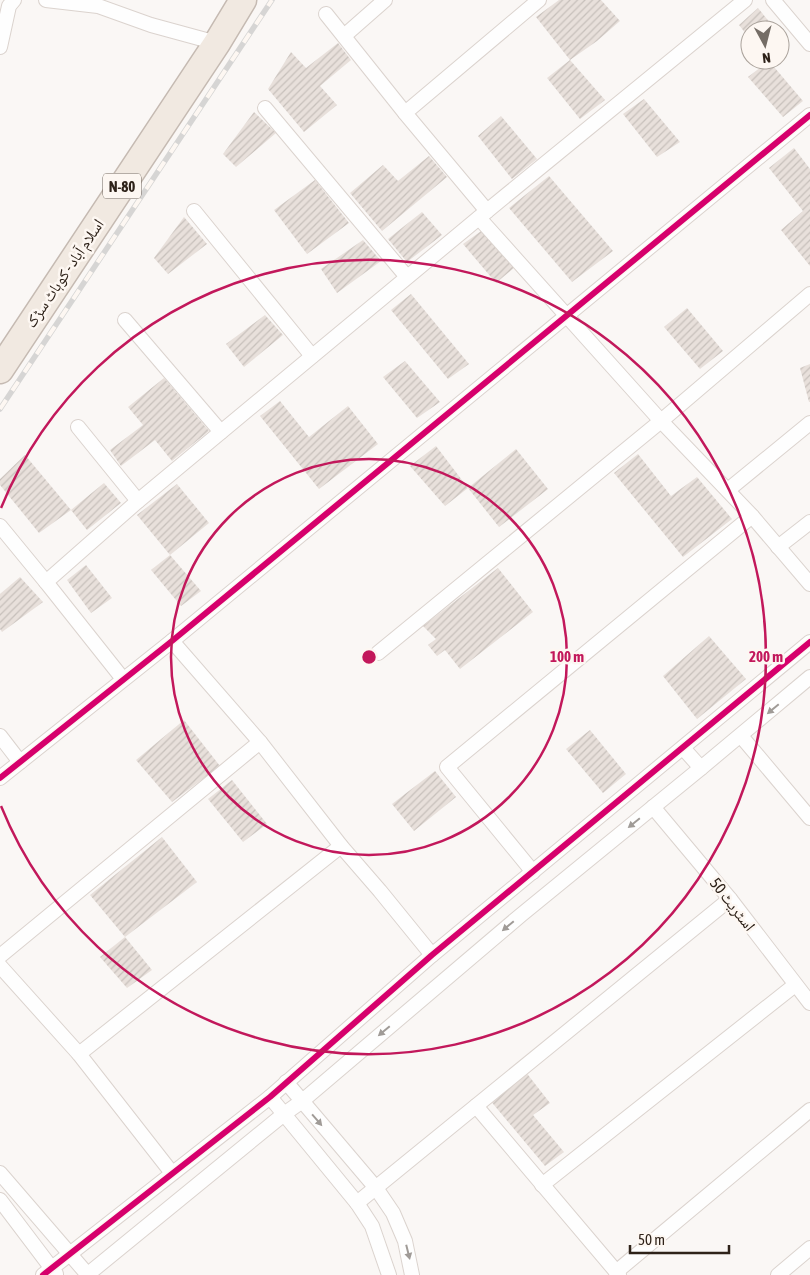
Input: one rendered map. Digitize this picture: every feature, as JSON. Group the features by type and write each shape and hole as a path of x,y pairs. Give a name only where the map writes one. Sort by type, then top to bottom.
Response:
{"highway":[{"name":"اسلام آباد - کوہاٹ سڑک","path":"0,370 217,43 242,0"}],"street":[{"path":"0,47 10,6 14,0"},
{"path":"46,0 99,3 151,25 217,43"},
{"path":"344,36 385,0"},
{"path":"405,113 539,0"},
{"path":"46,582 220,432 745,0"},
{"path":"773,0 810,44"},
{"path":"326,14 483,214 567,317 661,421 752,516 810,584"},
{"path":"265,108 407,277"},
{"path":"0,778 172,641 810,115"},
{"path":"194,212 312,356"},
{"path":"378,653 661,421 810,294"},
{"path":"125,320 220,432"},
{"path":"728,490 810,424"},
{"path":"78,427 138,501"},
{"path":"533,872 447,767 752,516"},
{"path":"778,547 810,522"},
{"path":"0,526 123,680"},
{"path":"172,641 260,742 341,846 432,955"},
{"path":"1,1202 50,1273 70,1253 270,1097 432,955 810,642"},
{"path":"0,1173 88,1275 301,1102 521,915 741,736 810,677"},
{"path":"0,736 20,762"},
{"path":"741,736 810,818"},
{"path":"0,956 260,742"},
{"path":"684,748 701,768"},
{"name":"اسٹریٹ 50","path":"652,807 730,899 810,1002"},
{"path":"79,1054 341,846"},
{"path":"357,1203 730,899"},
{"path":"0,966 79,1054 172,1173"},
{"path":"542,1185 795,985"},
{"path":"286,1082 301,1102 376,1188 393,1213 405,1241 412,1275"},
{"path":"270,1097 357,1203 372,1226 389,1275"},
{"path":"476,1106 617,1273 810,1110"},
{"path":"778,1275 810,1248"}],"building":[{"path":"559,0 601,0 620,21 597,41 570,60 536,17"},
{"path":"758,8 768,20 745,20"},
{"path":"338,43 351,60 320,86 337,105 304,132 268,89 291,52 306,68"},
{"path":"570,60 605,100 580,119 547,78"},
{"path":"757,70 777,70 803,101 783,117 748,77"},
{"path":"644,99 680,142 657,157 623,114"},
{"path":"254,112 276,133 236,167 223,154"},
{"path":"501,116 537,159 512,179 478,136"},
{"path":"794,148 810,169 810,266 781,230 803,211 769,168"},
{"path":"429,156 447,177 382,231 350,193 383,165 398,181"},
{"path":"549,176 613,251 572,282 509,208"},
{"path":"315,180 349,223 307,254 274,210"},
{"path":"422,212 442,235 407,262 388,239"},
{"path":"184,217 207,244 168,274 154,258"},
{"path":"484,229 515,267 496,283 463,244"},
{"path":"363,240 381,261 337,293 321,269"},
{"path":"411,294 469,364 448,379 391,310"},
{"path":"687,308 723,351 700,369 664,327"},
{"path":"265,315 283,335 244,367 226,344"},
{"path":"405,361 440,402 417,418 383,377"},
{"path":"810,364 810,402 809,402 800,368"},
{"path":"164,378 209,431 172,461 155,440 121,466 110,450 143,425 128,407"},
{"path":"280,401 309,437 348,406 378,444 319,489 260,416"},
{"path":"436,446 468,488 445,506 410,466"},
{"path":"516,449 548,489 499,527 468,488"},
{"path":"638,454 671,496 697,477 732,519 683,557 614,473"},
{"path":"25,455 71,510 39,533 0,485 0,479"},
{"path":"104,483 121,503 87,530 71,510"},
{"path":"177,484 209,523 170,555 137,515"},
{"path":"170,555 201,591 181,606 151,570"},
{"path":"86,565 112,598 91,613 67,580"},
{"path":"498,568 533,612 460,669 445,650 437,656 428,645 436,639 423,626"},
{"path":"20,577 43,602 2,632 0,629 0,594"},
{"path":"709,636 746,679 697,719 663,676"},
{"path":"184,720 220,766 172,802 136,760"},
{"path":"590,730 626,774 603,793 566,749"},
{"path":"435,771 456,797 414,831 392,804"},
{"path":"232,780 267,824 243,842 208,799"},
{"path":"162,837 197,882 125,937 90,895"},
{"path":"125,937 152,970 127,988 100,957"},
{"path":"525,1071 550,1103 533,1115 564,1152 545,1166 489,1099"}],"railway":[{"path":"0,409 272,0"}],"cycle path":[{"path":"0,778 172,641 810,115"},
{"path":"43,1275 270,1097 432,955 810,642"}]}
